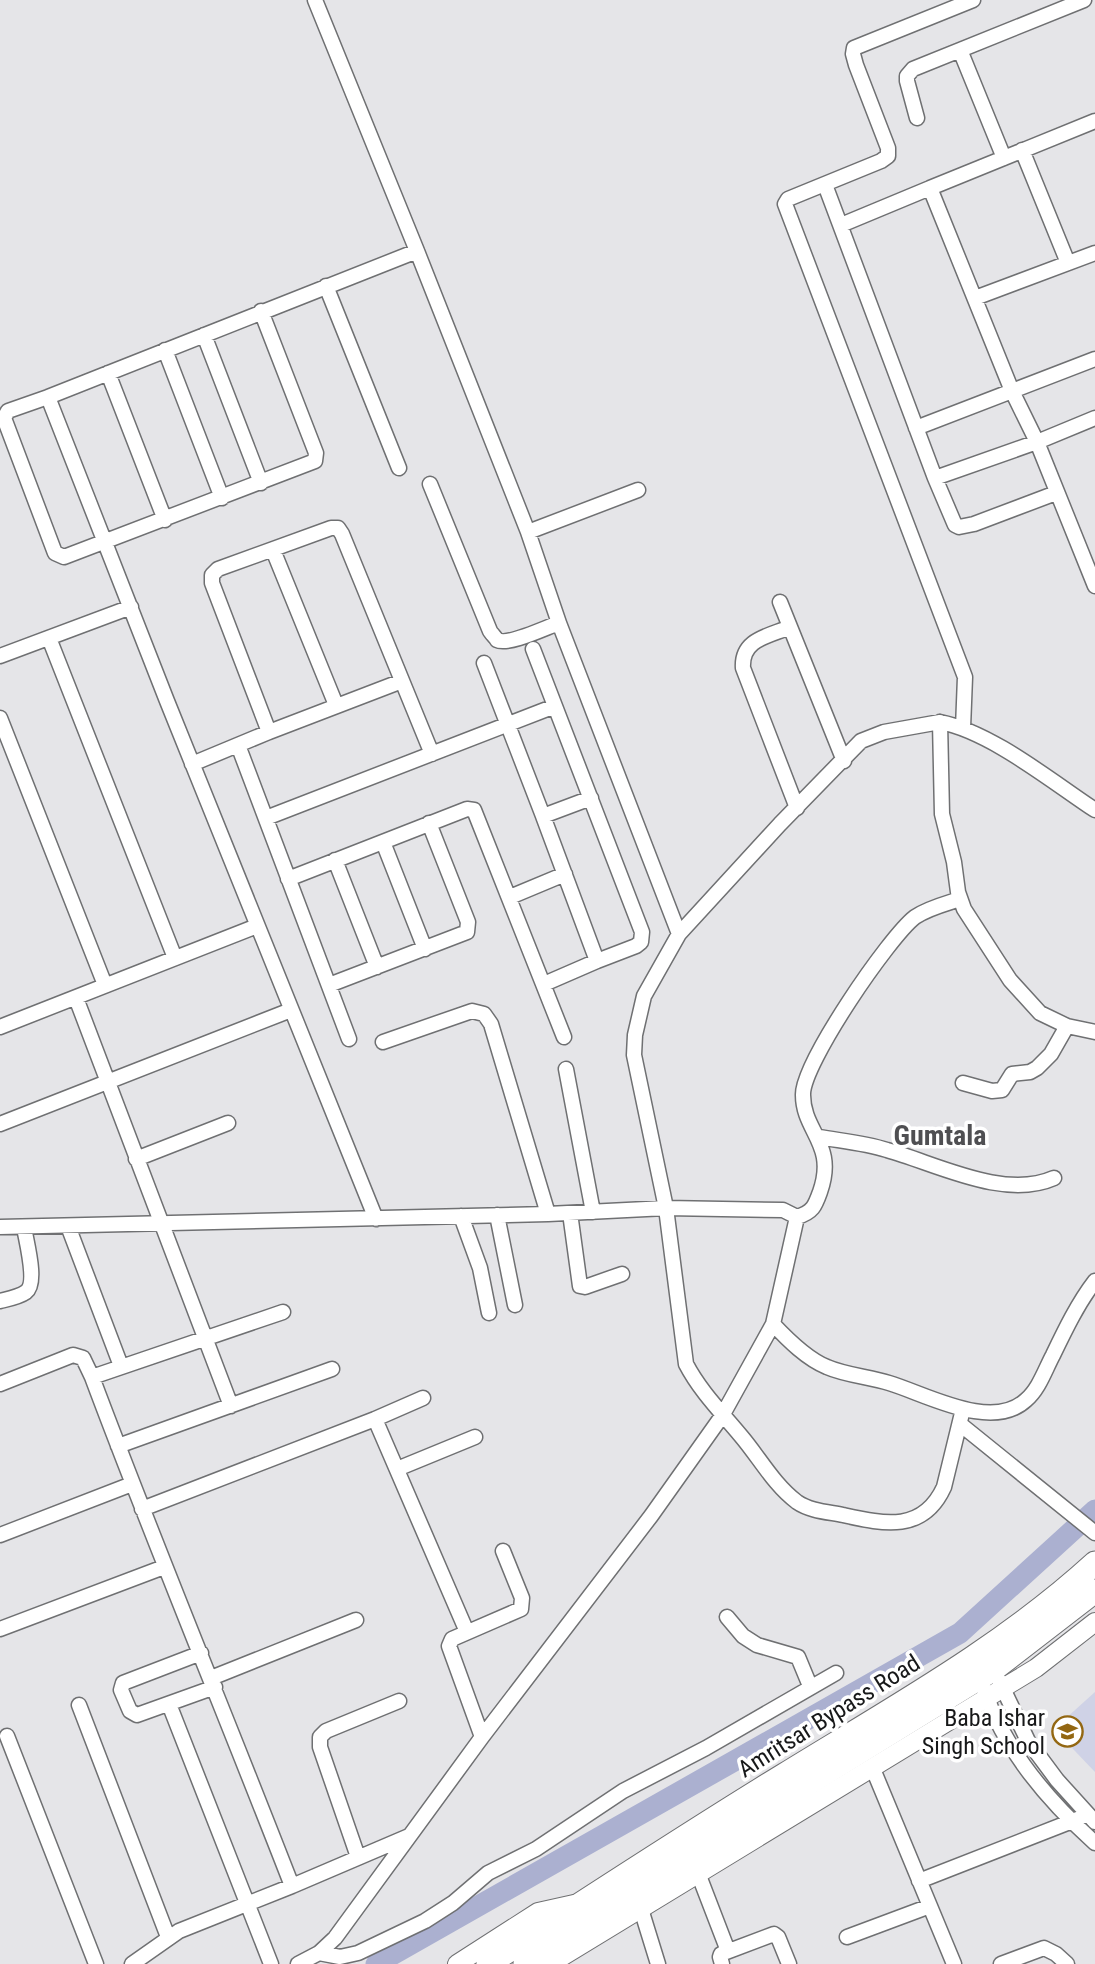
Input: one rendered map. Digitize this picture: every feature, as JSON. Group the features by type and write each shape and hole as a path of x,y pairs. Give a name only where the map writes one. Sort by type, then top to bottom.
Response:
{"highway":[{"name":"Amritsar Bypass Road","path":"520,1956 582,1903 686,1834 987,1673 1034,1614 1095,1563"},
{"name":"Amritsar Bypass Road","path":"520,1956 608,1920 699,1851 987,1673 1095,1591"},
{"path":"488,1964 520,1956"}],"street":[{"path":"315,0 528,532 559,623 679,934"},
{"path":"963,728 966,687 961,666 785,204 788,199 888,156 888,148 856,65 854,48 973,0"},
{"path":"917,118 907,86 907,76 913,69 1084,0"},
{"path":"960,50 1004,158"},
{"path":"841,226 1023,150 1093,126"},
{"path":"1023,150 1068,263"},
{"path":"930,188 1095,586"},
{"path":"827,190 955,525 959,527 974,524 1056,493"},
{"path":"261,312 317,457 313,463 64,557 55,553 4,418 8,411 48,397 326,286 417,251"},
{"path":"975,298 1095,253"},
{"path":"326,286 399,468"},
{"path":"204,335 261,483"},
{"path":"165,350 222,498"},
{"path":"916,428 1095,359"},
{"path":"108,373 165,520"},
{"path":"48,397 192,764 376,1219"},
{"path":"936,478 1095,418"},
{"path":"430,484 490,631 496,639 514,639 559,623"},
{"path":"528,532 638,490"},
{"path":"269,732 211,579 218,569 331,527 340,529 432,754"},
{"path":"273,550 336,705"},
{"path":"780,602 844,761"},
{"path":"0,656 131,607"},
{"path":"790,627 753,643 744,652 743,668 797,808"},
{"path":"49,638 175,958"},
{"path":"533,649 639,920 643,937 636,946 544,984"},
{"path":"484,663 597,961"},
{"path":"192,764 402,681"},
{"path":"266,818 555,706"},
{"path":"0,718 105,985"},
{"path":"940,722 942,814 960,899 991,951 1025,998 1040,1013 1067,1026 1095,1032"},
{"path":"963,1409 944,1488 939,1498 920,1517 902,1523 862,1520 809,1508 780,1486 692,1376 686,1364 666,1208 634,1055 635,1035 644,996 679,934 867,737 900,728 940,722 963,728 1003,749 1095,810"},
{"path":"238,745 349,1039"},
{"path":"543,816 591,798"},
{"path":"288,879 429,823 467,809 474,810 564,1037"},
{"path":"329,985 464,935 468,926 429,823"},
{"path":"383,842 425,949"},
{"path":"335,860 377,967"},
{"path":"510,897 565,874"},
{"path":"0,1227 376,1219 666,1208 783,1210 797,1217 816,1206 825,1169 818,1137 808,1116 803,1095 809,1069 891,940 921,913 960,899"},
{"path":"0,1027 257,926"},
{"path":"76,998 231,1406"},
{"path":"0,1124 291,1010"},
{"path":"383,1042 472,1011 484,1014 491,1024 548,1214"},
{"path":"963,1083 999,1091 1012,1074 1034,1071 1044,1062 1067,1026"},
{"path":"566,1069 593,1212"},
{"path":"136,1159 228,1123"},
{"path":"818,1137 888,1150 972,1177 1019,1186 1041,1184 1054,1178"},
{"path":"570,1213 580,1286 585,1287 622,1274"},
{"path":"497,1215 515,1306"},
{"path":"461,1216 476,1255 489,1314"},
{"path":"298,1964 319,1953 335,1938 723,1416 773,1324 797,1217"},
{"path":"68,1226 121,1366"},
{"path":"0,1301 25,1293 31,1285 32,1273 24,1227"},
{"path":"773,1324 797,1347 827,1367 911,1389 963,1409 1001,1412 1014,1409 1026,1400 1036,1387 1095,1281"},
{"path":"92,1377 283,1312"},
{"path":"0,1384 73,1356 83,1358 292,1886"},
{"path":"118,1446 332,1369"},
{"path":"142,1509 423,1398"},
{"path":"375,1419 467,1632"},
{"path":"960,1424 1095,1533"},
{"path":"397,1469 475,1437"},
{"path":"0,1535 132,1484"},
{"path":"482,1737 449,1649 452,1639 521,1609 522,1598 503,1551"},
{"path":"0,1629 164,1567"},
{"path":"727,1617 743,1636 757,1645 798,1657 810,1686"},
{"path":"201,1653 121,1685 133,1714 169,1704 356,1620"},
{"path":"550,1964 608,1920 640,1909 873,1769 987,1673 1036,1668 1095,1622"},
{"path":"319,1953 334,1957 358,1953 425,1921 453,1903 488,1873 536,1849 623,1791 706,1748 836,1673"},
{"path":"919,1881 1072,1822 1091,1818 1057,1780 1028,1741 987,1673"},
{"path":"987,1673 1004,1734 1020,1760 1052,1801 1095,1843"},
{"path":"358,1857 320,1747 320,1737 326,1731 398,1701"},
{"path":"169,1704 271,1964"},
{"path":"79,1705 168,1937"},
{"path":"7,1736 96,1964"},
{"path":"873,1769 954,1964"},
{"path":"132,1964 168,1937 410,1835"},
{"path":"698,1873 725,1957 774,1934 778,1937 789,1964"},
{"path":"457,1964 537,1912 582,1903"},
{"path":"847,1937 930,1906"},
{"path":"640,1909 658,1964"},
{"path":"1001,1964 1044,1948 1067,1964"}],"shaded area":[{"path":"1095,1692 1095,1772 1054,1729"}],"waterway":[{"path":"376,1964 960,1633 1095,1510"}],"place":[{"name":"Baba Ishar Singh School","path":"1068,1732"}],"district":[{"name":"Gumtala","path":"940,1135"}]}
